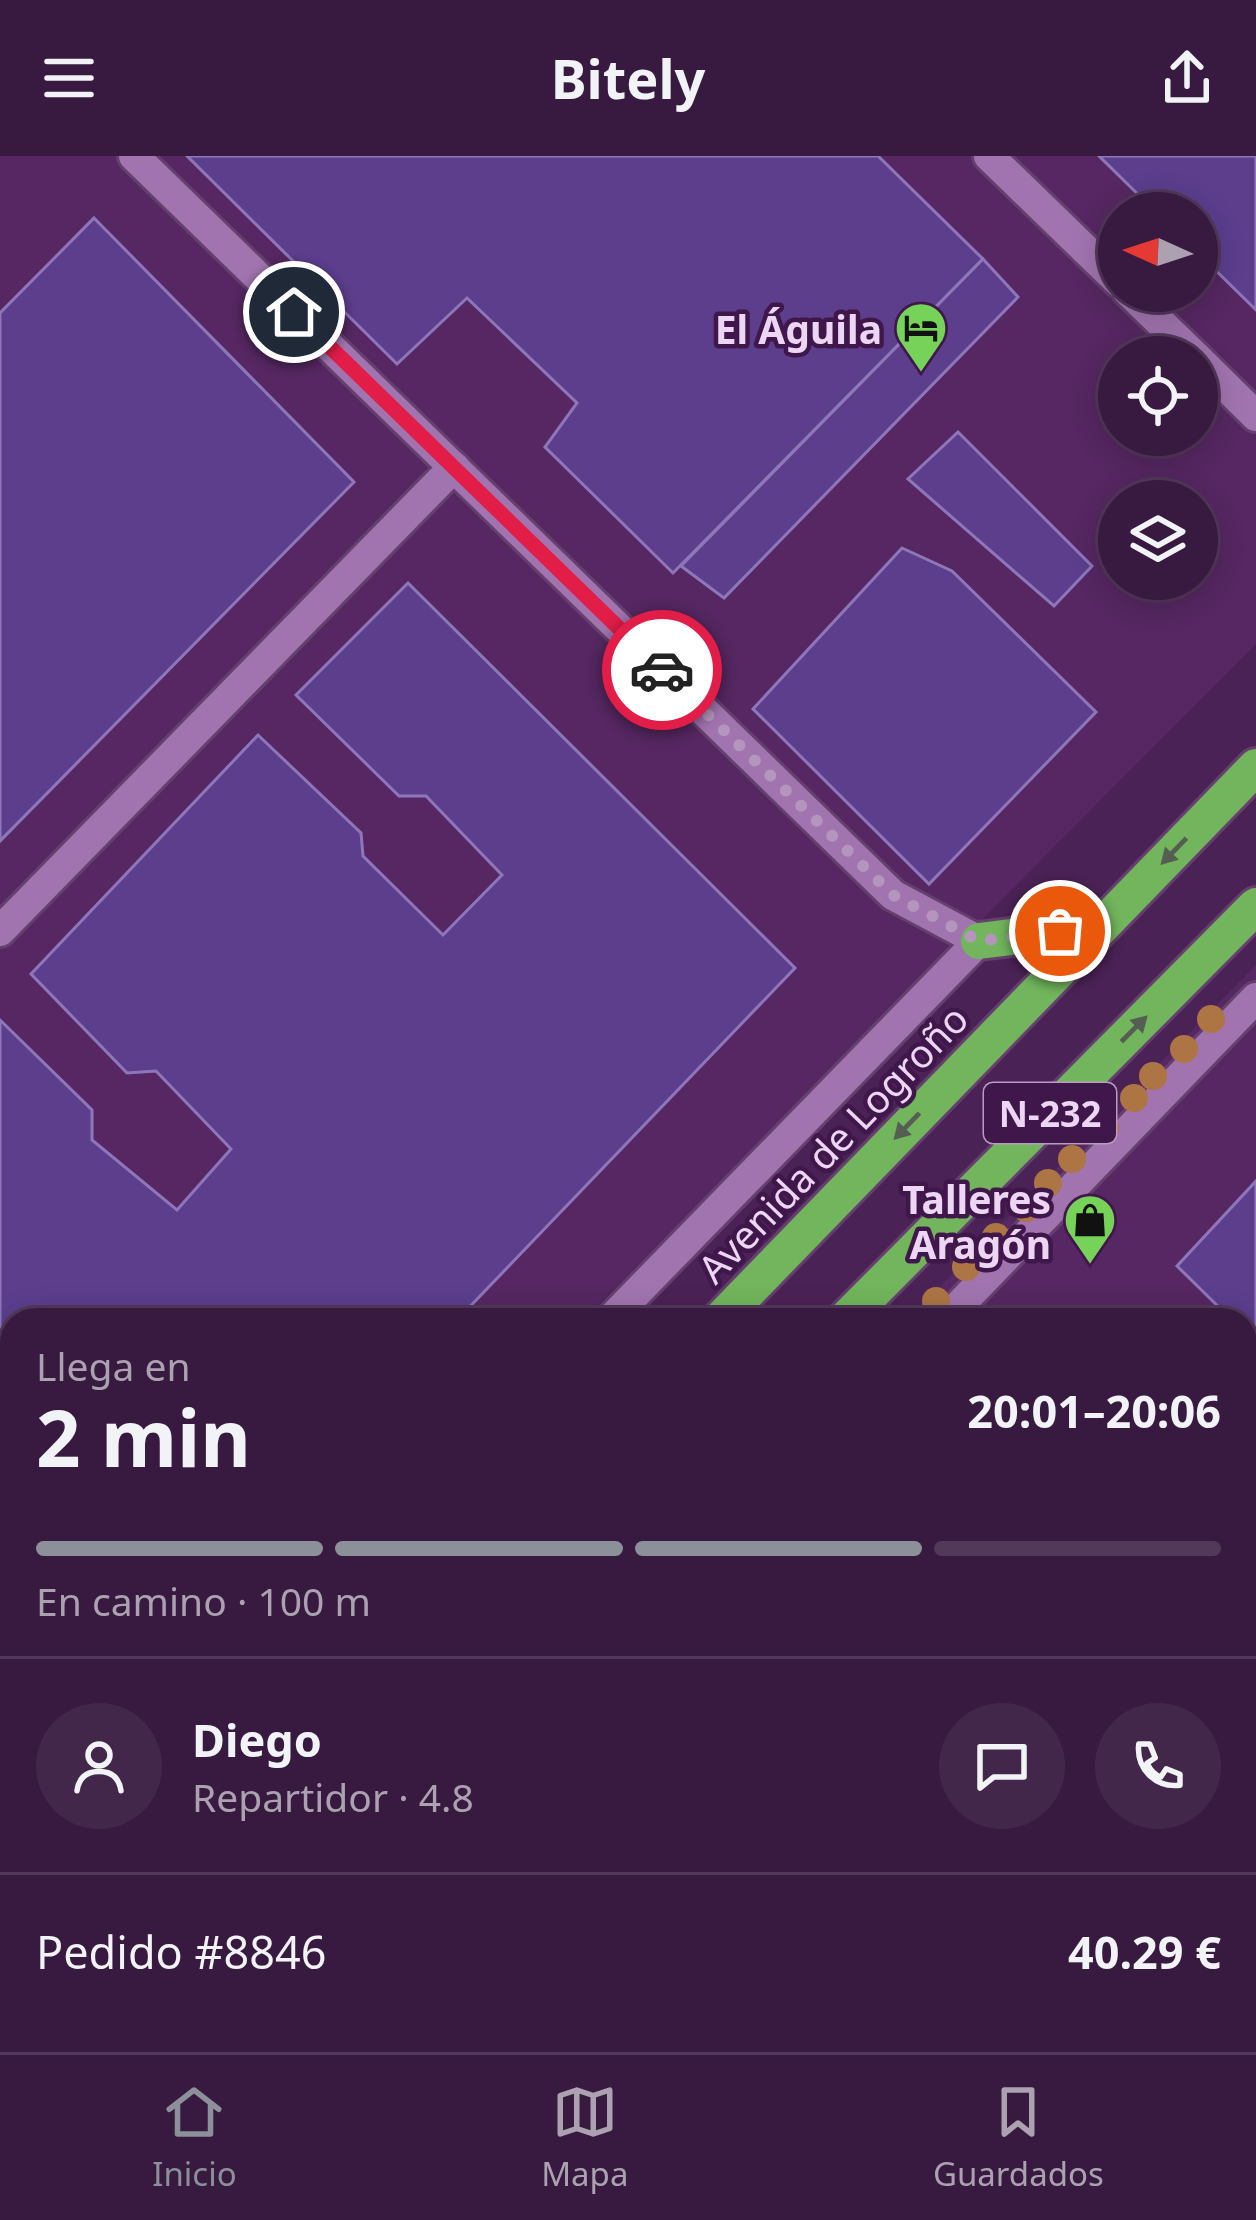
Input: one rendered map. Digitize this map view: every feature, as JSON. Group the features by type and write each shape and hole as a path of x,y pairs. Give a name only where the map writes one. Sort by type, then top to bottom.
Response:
{"highway":[{"name":"Avenida de Logroño","path":"732,1308 1256,767"},
{"name":"N-232","path":"856,1308 1256,906"},
{"path":"979,941 1101,926"}],"street":[{"path":"134,156 893,895 979,941 622,1308"},
{"path":"989,156 1098,262"},
{"path":"1149,312 1174,336"},
{"path":"1218,379 1256,416"},
{"path":"0,931 454,467"},
{"path":"957,1308 1256,998"}],"shaded area":[{"path":"0,156 1256,156 1256,644 595,1308 0,1308"},
{"path":"1256,965 1256,1308 919,1308"}],"building":[{"path":"187,156 878,156 983,259 673,573 545,447 577,403 467,298 397,364"},
{"path":"1099,156 1256,156 1256,310 1218,273 1218,192 1136,192"},
{"path":"94,218 354,482 0,841 0,313"},
{"path":"983,259 1018,297 724,598 681,566"},
{"path":"958,432 1092,566 1054,606 908,479"},
{"path":"902,548 952,571 1096,712 929,884 753,709"},
{"path":"408,583 795,968 469,1308 0,1308 0,1020 92,1110 92,1140 177,1210 231,1149 156,1071 127,1073 31,974 258,735 361,833 363,856 443,935 502,875 426,796 399,796 296,695"},
{"path":"1256,1181 1256,1308 1220,1308 1177,1266"}],"way so far":[{"path":"662,670 893,895 979,941 1060,931"}],"place":[{"name":"El Águila","path":"921,374"},
{"name":"Talleres Aragón","path":"1090,1266"}],"route":[{"path":"294,312 662,670"}]}
